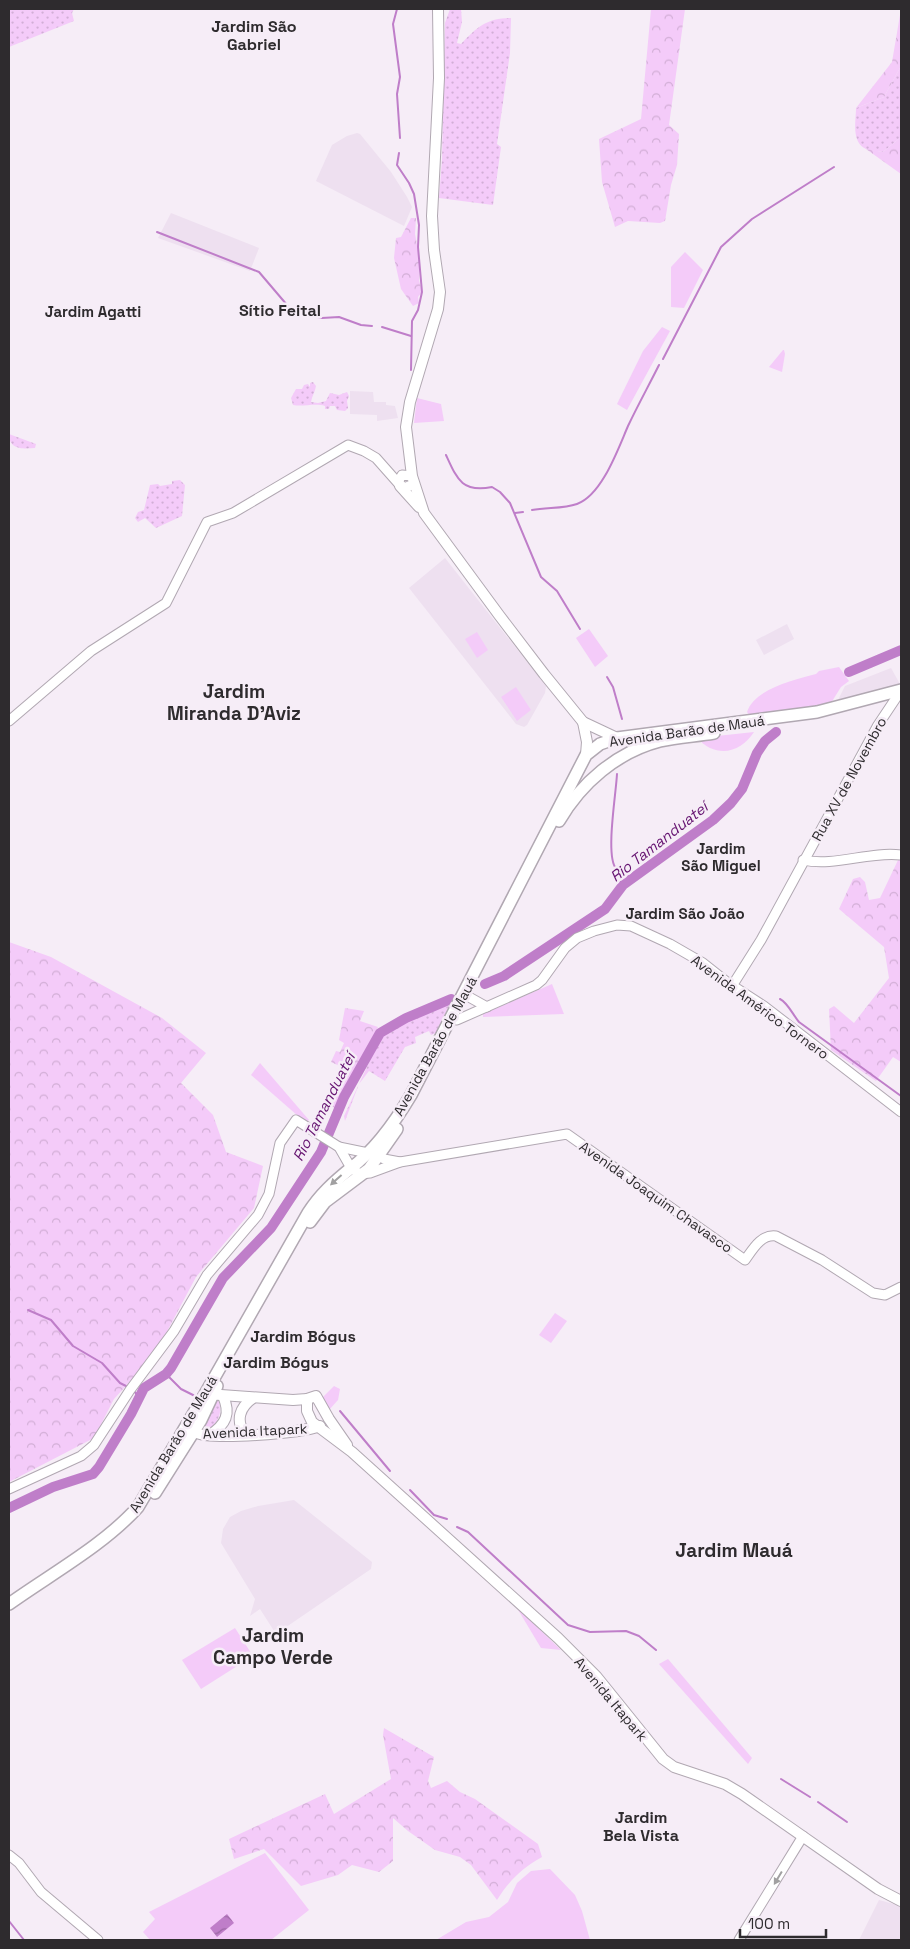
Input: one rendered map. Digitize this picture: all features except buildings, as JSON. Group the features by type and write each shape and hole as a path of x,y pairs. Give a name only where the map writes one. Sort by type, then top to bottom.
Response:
{"main road":[{"path":"424,513 413,480 406,426 410,402 438,309 440,292 434,250 432,216 439,78 438,9"},
{"path":"400,482 499,615 583,722 622,740 625,745 624,753 620,758"},
{"name":"Avenida Barão de Mauá","path":"9,1610 114,1540 129,1528 144,1510 194,1432 308,1213 326,1189 351,1168 392,1124 415,1087 473,978 584,758 600,744 617,738 817,712 900,695"},
{"name":"Avenida Barão de Mauá","path":"9,1604 107,1537 138,1507 196,1408 214,1395 250,1325 312,1219 325,1202 363,1174 401,1124 469,997 557,824 570,802 597,774 631,751 662,740 795,723 843,713 900,695"},
{"path":"583,722 587,745 584,758 585,772 593,775 597,774"},
{"path":"214,1395 253,1398 312,1398"},
{"path":"210,1436 225,1423 227,1409 214,1395"},
{"path":"245,1434 241,1428 239,1416 241,1409 253,1398"},
{"name":"Avenida Itapark","path":"312,1398 352,1452"},
{"name":"Avenida Itapark","path":"312,1398 309,1417 317,1427 352,1452 558,1638 590,1670 662,1760 674,1767 725,1784 878,1889 901,1901"},
{"path":"194,1432 190,1424 196,1408"},
{"name":"Avenida Itapark","path":"194,1432 210,1436 289,1432 317,1427 329,1420"},
{"path":"289,1432 314,1436 342,1445"}],"street":[{"path":"9,721 91,651 166,603 207,522 233,513 348,445 364,450 376,458 389,472 406,488 413,480 404,474 400,482"},
{"name":"Rua XV de Novembro","path":"732,986 761,940 803,860 878,726 900,695"},
{"path":"803,860 822,862 890,854 901,855"},
{"name":"Avenida Américo Tornero","path":"456,1020 536,985 571,942 594,931 617,925 631,926 670,944 703,963 732,986 764,1006 901,1112"},
{"path":"469,997 487,1007"},
{"path":"9,1489 81,1456 94,1445 130,1390 174,1331 207,1275 258,1215 269,1194 280,1143 296,1120 339,1147 356,1173 363,1174 400,1162"},
{"name":"Avenida Joaquim Chavasco","path":"400,1162 567,1134 745,1260 763,1238 771,1235 822,1260 866,1290 885,1295 901,1288"},
{"path":"339,1147 367,1152 388,1160 400,1162"},
{"path":"739,1940 803,1836"},
{"path":"9,1855 19,1863 41,1892 98,1940"}],"shaded area":[{"path":"360,134 391,172 407,197 412,207 404,226 316,181 332,145 347,136"},
{"path":"171,213 259,248 250,271 158,238"},
{"path":"350,391 373,392 374,402 386,402 386,405 395,406 398,418 377,421 377,415 350,414"},
{"path":"445,558 546,686 545,693 527,725 524,727 516,724 409,588"},
{"path":"787,624 794,639 764,655 756,640"},
{"path":"891,668 901,686 837,702 845,686"},
{"path":"294,1500 372,1562 371,1569 276,1634 260,1609 250,1616 255,1599 221,1543 223,1529 230,1517 241,1511 258,1506"},
{"path":"879,1900 901,1906 900,1940 859,1940"}],"green space":[{"path":"9,9 74,9 72,13 74,21 9,47"},
{"path":"450,9 461,9 462,22 457,43 461,44 483,25 503,18 511,18 510,53 497,144 501,147 493,205 439,198 442,160 445,23"},
{"path":"651,9 685,9 669,125 679,134 677,165 671,185 665,221 660,223 628,221 615,227 602,182 599,139 641,119"},
{"path":"901,9 901,66 884,97 856,108 892,62"},
{"path":"901,66 901,137 883,152 866,149 861,146 856,136 856,108 884,97"},
{"path":"901,137 901,174 866,149 883,152"},
{"path":"411,218 416,218 415,234 419,255 419,280 422,292 418,297 419,303 413,306 401,289 394,258 396,238 401,237"},
{"path":"685,252 703,270 684,308 671,307 671,267"},
{"path":"662,327 670,331 627,410 617,404 643,351"},
{"path":"783,350 785,354 782,372 769,367"},
{"path":"313,382 316,386 311,402 326,401 330,393 339,395 347,392 349,396 347,401 348,408 345,411 337,410 335,406 325,409 325,406 321,405 293,405 291,398 296,389 302,389 304,385 308,384 310,387 310,383"},
{"path":"417,398 441,404 444,421 414,423"},
{"path":"9,434 36,444 35,448 14,446 11,443"},
{"path":"180,480 185,485 182,516 156,528 145,518 138,522 135,518 138,512 144,510 150,485 172,484 172,481"},
{"path":"589,629 608,656 595,667 576,638"},
{"path":"477,632 488,650 477,658 465,639"},
{"path":"839,667 849,681 841,687 831,703 751,717 747,712 751,704 758,697 777,686 816,674 819,671"},
{"path":"516,687 531,710 517,721 501,697"},
{"path":"754,732 740,746 723,751 710,748 698,738"},
{"path":"899,858 901,858 901,1062 893,1057 876,1081 831,1050 829,1009 834,1006 854,1023 889,978 884,947 839,909 853,879 860,877 865,882 869,900 880,898"},
{"path":"9,942 51,957 162,1018 206,1053 181,1083 213,1115 226,1152 263,1166 254,1208 196,1277 155,1354 114,1399 94,1438 9,1482"},
{"path":"552,984 564,1014 483,1017 483,1014"},
{"path":"451,1001 436,1033 431,1035 429,1031 415,1037 416,1043 405,1047 385,1081 369,1071 359,1084 345,1121 344,1116 381,1037 405,1020"},
{"path":"345,1008 364,1011 360,1021 378,1027 355,1069 337,1109 331,1106 346,1069 331,1062 336,1051 340,1052 344,1043 339,1040"},
{"path":"260,1063 309,1120 306,1123 251,1075"},
{"path":"555,1313 567,1321 551,1343 539,1335"},
{"path":"334,1386 340,1389 338,1400 329,1410 322,1398"},
{"path":"214,1400 219,1401 220,1405 218,1419 210,1429 201,1428"},
{"path":"517,1608 561,1650 541,1648"},
{"path":"235,1628 253,1656 201,1689 182,1660"},
{"path":"668,1659 752,1758 748,1764 659,1664"},
{"path":"384,1728 434,1757 428,1781 431,1788 447,1781 460,1792 475,1799 538,1844 542,1857 516,1876 497,1900 471,1865 460,1857 435,1850 393,1818 393,1861 379,1872 352,1865 338,1875 301,1886 264,1849 234,1859 229,1839 325,1794 334,1814 391,1779 383,1735"},
{"path":"265,1853 309,1910 271,1940 150,1940 143,1932 155,1919 149,1912"},
{"path":"550,1869 575,1895 582,1911 590,1940 436,1940 466,1922 489,1917 508,1902 517,1883 531,1871"}],"water":[{"path":"227,1914 234,1923 217,1937 210,1928"}],"waterway":[{"path":"397,9 393,24 400,77 397,94 400,138"},
{"path":"399,153 397,165 414,194 419,225 418,247 422,292 418,310 412,321 411,370"},
{"path":"663,359 721,247 752,219 834,167"},
{"path":"157,232 259,272 293,312 322,318 339,317 361,325 372,326"},
{"path":"382,327 411,336"},
{"path":"532,510 566,507 577,504 594,491 608,470 659,365"},
{"path":"446,455 457,477 467,486 474,488 492,487 500,492 510,503 541,577 557,591 580,629"},
{"path":"515,513 523,512"},
{"name":"Rio Tamanduateí","path":"849,672 901,650"},
{"path":"607,677 613,687 622,719"},
{"name":"Rio Tamanduateí","path":"485,984 504,976 605,909 623,885 713,820 731,803 742,789 757,753 765,741 776,732"},
{"path":"617,774 611,836 612,860 619,873 627,882"},
{"name":"Rio Tamanduateí","path":"9,1508 53,1487 93,1474 131,1414 144,1388 166,1374 171,1368 223,1278 271,1228 321,1152 344,1097 380,1033 406,1018 451,999"},
{"path":"780,999 788,1006 799,1022 901,1096"},
{"path":"28,1310 51,1320 73,1346 102,1363 120,1383 126,1386"},
{"path":"166,1374 181,1389 195,1396"},
{"path":"133,1390 139,1397"},
{"path":"340,1411 390,1471"},
{"path":"410,1490 434,1515 447,1519"},
{"path":"457,1527 468,1532 568,1625 590,1632 626,1631 639,1636 656,1650"},
{"path":"781,1779 810,1797"},
{"path":"818,1802 847,1822"},
{"path":"9,1921 24,1940"}],"district":[{"name":"Jardim São Gabriel","path":"254,35"},
{"name":"Sítio Feital","path":"280,310"},
{"name":"Jardim Agatti","path":"93,312"},
{"name":"Jardim Miranda D'Aviz","path":"234,702"},
{"name":"Jardim São Miguel","path":"721,858"},
{"name":"Jardim São João","path":"685,914"},
{"name":"Jardim Bógus","path":"303,1336"},
{"name":"Jardim Bógus","path":"276,1362"},
{"name":"Jardim Mauá","path":"734,1550"},
{"name":"Jardim Campo Verde","path":"273,1646"},
{"name":"Jardim Bela Vista","path":"641,1826"}]}
